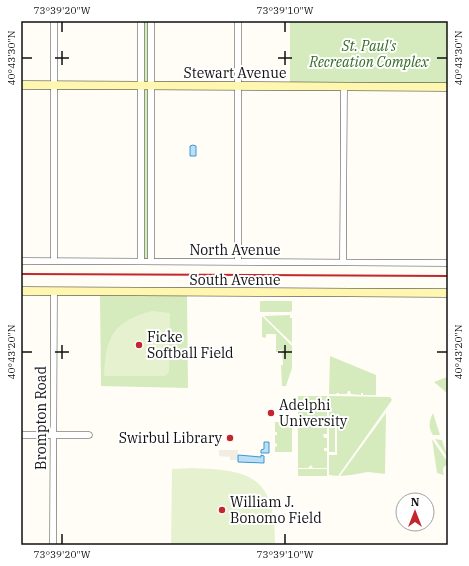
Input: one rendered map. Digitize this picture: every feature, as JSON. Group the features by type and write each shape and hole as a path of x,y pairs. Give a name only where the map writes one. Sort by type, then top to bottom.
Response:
{"main road":[{"name":"Stewart Avenue","path":"21,86 448,87"},
{"name":"South Avenue","path":"21,291 448,293"}],"street":[{"path":"54,21 54,261"},
{"path":"141,21 141,261"},
{"path":"151,261 152,21"},
{"path":"238,21 238,262"},
{"path":"343,262 344,87"},
{"path":"141,177 151,176"},
{"name":"North Avenue","path":"21,261 448,263"},
{"name":"Brompton Road","path":"53,545 54,292"},
{"path":"21,435 89,435"}],"green space":[{"path":"142,21 150,21 150,260 142,260"},
{"name":"St. Paul's Recreation Complex","path":"290,21 448,21 448,88 290,87"},
{"path":"100,296 187,296 188,388 101,386"},
{"path":"260,301 292,301 292,311 260,312"},
{"name":"Ficke Softball Field","path":"152,311 170,313 169,372 165,376 104,376 107,351 114,333 128,320"},
{"path":"290,315 290,318 292,318 292,343 264,316"},
{"path":"262,316 292,346 292,368 286,386 282,386 282,350 278,350 278,352 276,352 276,334 266,334 266,338 262,337"},
{"path":"330,356 376,375 376,395 363,395 363,393 361,393 361,395 351,394 350,391 348,391 347,394 329,394"},
{"path":"447,377 447,393 434,382"},
{"path":"298,396 327,396 327,420 324,420 324,423 327,423 327,434 323,434 324,438 327,438 327,448 324,448 324,451 327,451 327,468 313,468 311,465 308,468 298,468"},
{"path":"329,396 390,397 392,400 338,476 329,475 329,455 337,455 337,417 329,417"},
{"path":"386,413 385,474 368,472 340,476"},
{"path":"433,413 440,435 433,435 430,430 430,422"},
{"path":"329,419 335,419 335,452 329,452"},
{"path":"275,422 292,422 292,452 275,452 275,447 277,444 275,443 275,435 277,435 277,432 275,432"},
{"path":"432,439 448,463 443,468 444,475 437,473"},
{"path":"435,439 442,440 448,458"},
{"name":"William J. Bonomo Field","path":"192,468 231,471 246,476 257,482 265,492 271,505 275,545 171,545 172,469"},
{"path":"298,469 327,469 327,476 298,476"}],"shaded area":[{"path":"219,450 238,450 238,460 230,460 230,457 219,456"}],"water":[{"path":"190,146 196,146 196,156 190,156"},
{"path":"264,442 269,442 269,453 261,453 261,450 264,449"},
{"path":"238,455 261,457 261,455 264,456 264,463 238,462"}],"railway":[{"path":"21,274 448,276"}],"place":[{"name":"Ficke Softball Field","path":"139,345"},
{"name":"Adelphi University","path":"271,413"},
{"name":"Swirbul Library","path":"230,438"},
{"name":"William J. Bonomo Field","path":"222,510"}]}
